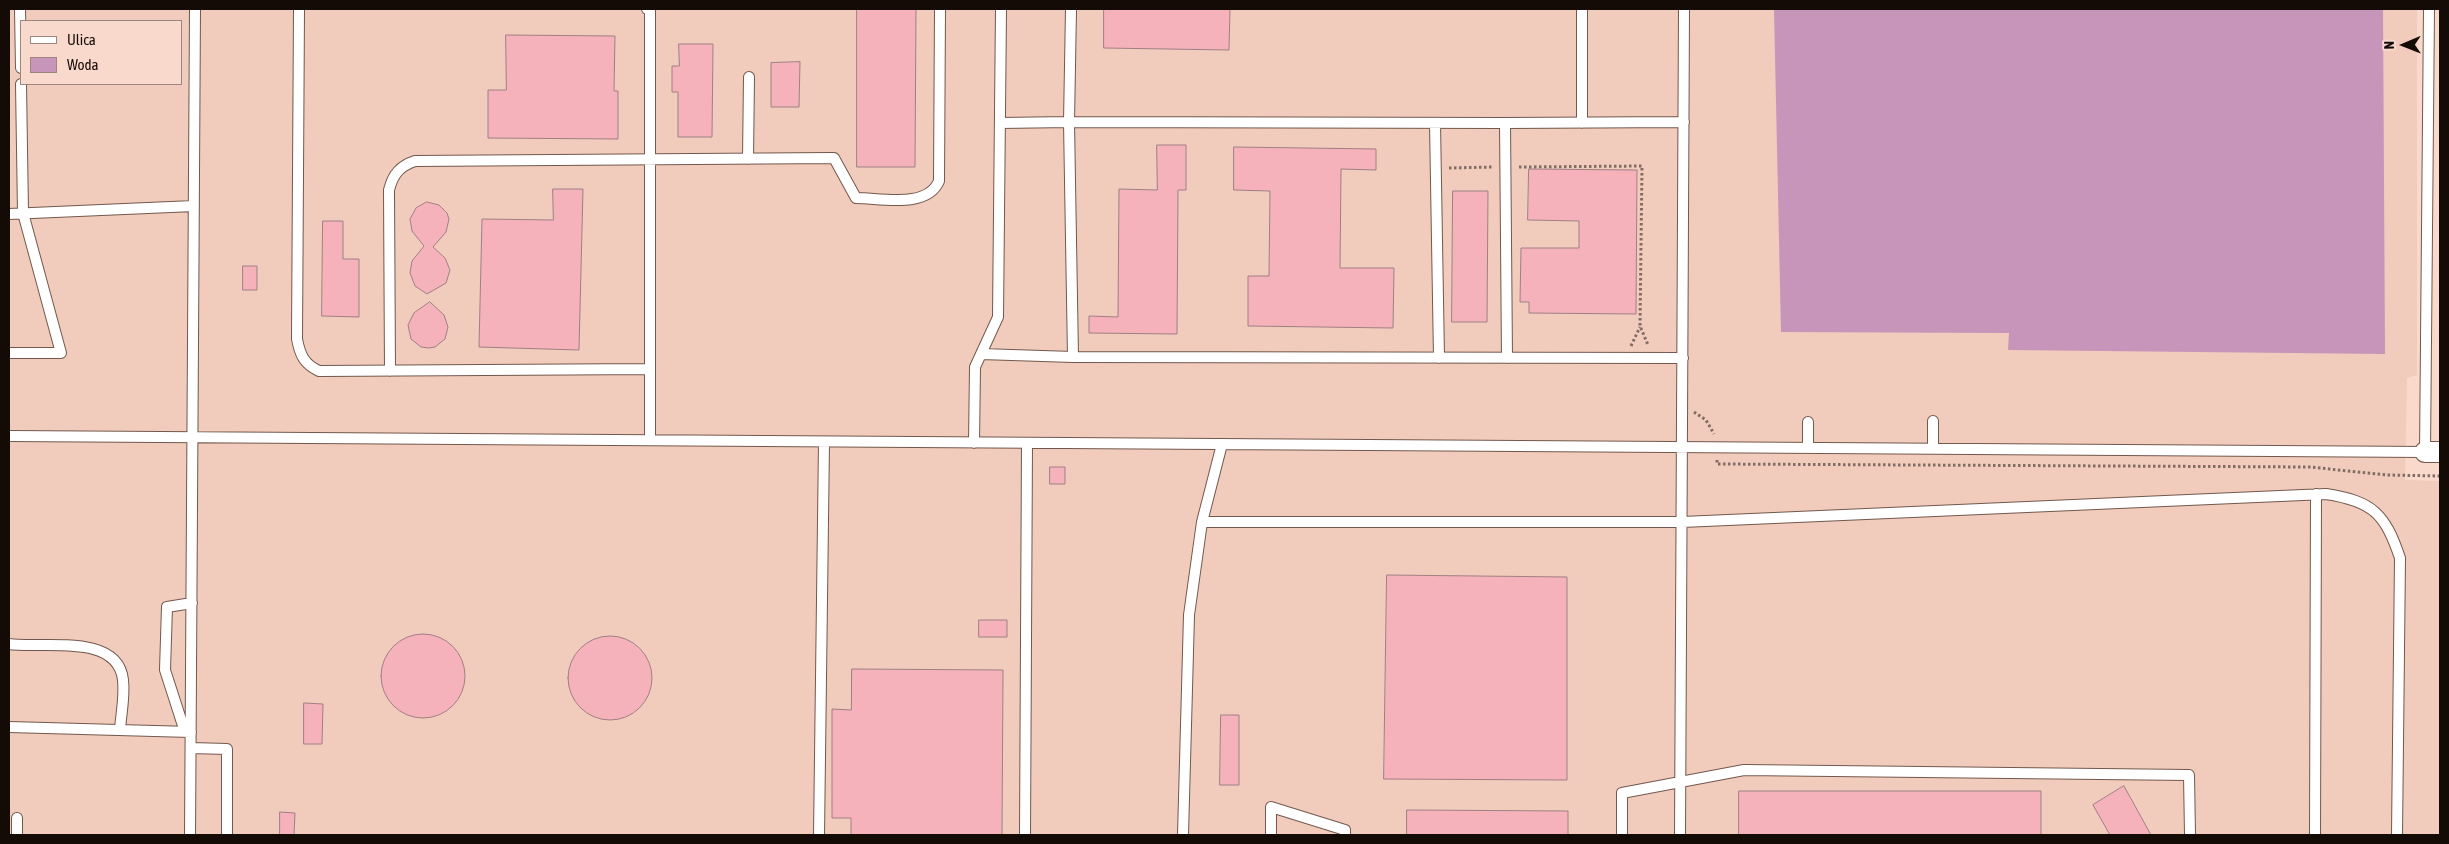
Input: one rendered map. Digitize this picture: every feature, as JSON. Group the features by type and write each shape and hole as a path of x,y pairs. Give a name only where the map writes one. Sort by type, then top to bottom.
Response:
{"lane":[{"path":"188,732 192,603 195,9"},
{"path":"299,9 297,339 303,360 310,367 320,371 650,369"},
{"path":"650,9 650,440"},
{"path":"390,371 389,190 396,172 405,164 415,161 834,158 856,198 915,199 929,194 936,188 939,181 940,9"},
{"path":"974,443 975,367 998,317 1001,9"},
{"path":"1071,9 1069,122 1073,357"},
{"path":"1582,9 1582,123"},
{"path":"1680,835 1684,9"},
{"path":"9,436 2433,452 2429,9"},
{"path":"748,159 749,77"},
{"path":"9,353 61,353 23,213 22,85"},
{"path":"1000,124 1069,122 1684,122"},
{"path":"1435,123 1439,358"},
{"path":"1505,123 1507,358"},
{"path":"9,214 194,206"},
{"path":"981,354 1073,357 1683,358"},
{"path":"1933,421 1933,448"},
{"path":"1808,422 1808,447"},
{"path":"819,835 824,442"},
{"path":"1025,835 1027,443"},
{"path":"1183,835 1189,615 1202,522 1222,444"},
{"path":"1202,522 1682,522 2316,494 2352,498 2375,511 2391,531 2400,558 2397,835"},
{"path":"2315,835 2316,494"},
{"path":"190,835 191,748 188,732 165,670 166,607 192,603"},
{"path":"9,644 86,646 100,650 112,657 120,668 123,680 120,730"},
{"path":"9,727 188,732"},
{"path":"191,748 227,748 227,835"},
{"path":"1622,835 1622,793 1744,770 2189,775 2190,835"},
{"path":"1271,835 1271,807 1345,830 1345,835"},
{"path":"17,818 17,835"}],"path":[{"path":"1436,168 1642,166 1640,326 1626,358"},
{"path":"1640,326 1654,358"},
{"path":"1683,410 1696,412 1706,420 1714,432 1717,447 1717,464 2310,467 2387,475 2440,476"}],"shaded area":[{"path":"9,9 2417,9 2417,375 2407,378 2405,480 2440,481 2440,835 9,835"}],"water":[{"path":"1774,9 2383,9 2385,354 2008,350 2009,333 1781,332"}],"building":[{"path":"857,9 916,9 915,167 857,167"},
{"path":"1104,9 1230,9 1229,50 1104,48"},
{"path":"506,35 615,36 614,91 618,91 618,139 488,138 488,90 506,90"},
{"path":"679,44 713,44 712,137 678,137 678,92 672,92 672,66 679,66"},
{"path":"800,62 799,107 771,107 771,63"},
{"path":"1157,145 1186,145 1186,190 1178,190 1177,334 1089,333 1089,316 1118,317 1119,189 1157,190"},
{"path":"1234,147 1376,149 1376,170 1341,169 1340,268 1394,268 1393,328 1248,326 1248,276 1269,276 1270,191 1234,190"},
{"path":"1529,169 1637,170 1636,314 1529,313 1529,302 1520,302 1521,248 1579,248 1579,221 1528,220"},
{"path":"553,189 583,189 579,350 479,347 482,219 553,220"},
{"path":"1453,191 1488,191 1487,322 1452,322"},
{"path":"427,202 439,205 447,213 449,219 446,232 433,247 445,258 450,270 446,283 427,294 415,286 410,273 412,261 424,246 412,231 410,219 416,208"},
{"path":"323,221 343,221 343,259 359,259 359,317 322,316"},
{"path":"243,266 257,266 257,290 243,290"},
{"path":"430,302 444,315 448,327 445,339 435,347 429,348 421,347 411,339 408,325 414,313"},
{"path":"1050,467 1065,467 1065,484 1050,484"},
{"path":"1387,575 1567,577 1567,780 1384,779"},
{"path":"979,620 1007,620 1007,637 979,637"},
{"path":"415,634 431,634 447,641 458,652 465,668 462,692 453,706 447,711 431,718 415,718 399,711 388,700 381,684 381,668 388,652 399,641"},
{"path":"602,636 618,636 634,643 645,654 652,670 649,694 640,708 634,713 618,720 602,720 586,713 575,702 568,686 568,670 575,654 586,643"},
{"path":"852,669 1003,670 1002,835 851,835 851,818 832,818 832,709 851,710"},
{"path":"304,703 323,704 322,744 304,744"},
{"path":"1221,715 1239,715 1239,785 1220,785"},
{"path":"2124,786 2151,835 2110,835 2093,805"},
{"path":"1739,791 2041,791 2041,835 1739,835"},
{"path":"1407,810 1568,811 1568,835 1407,835"},
{"path":"280,812 295,813 294,835 280,835"}]}
